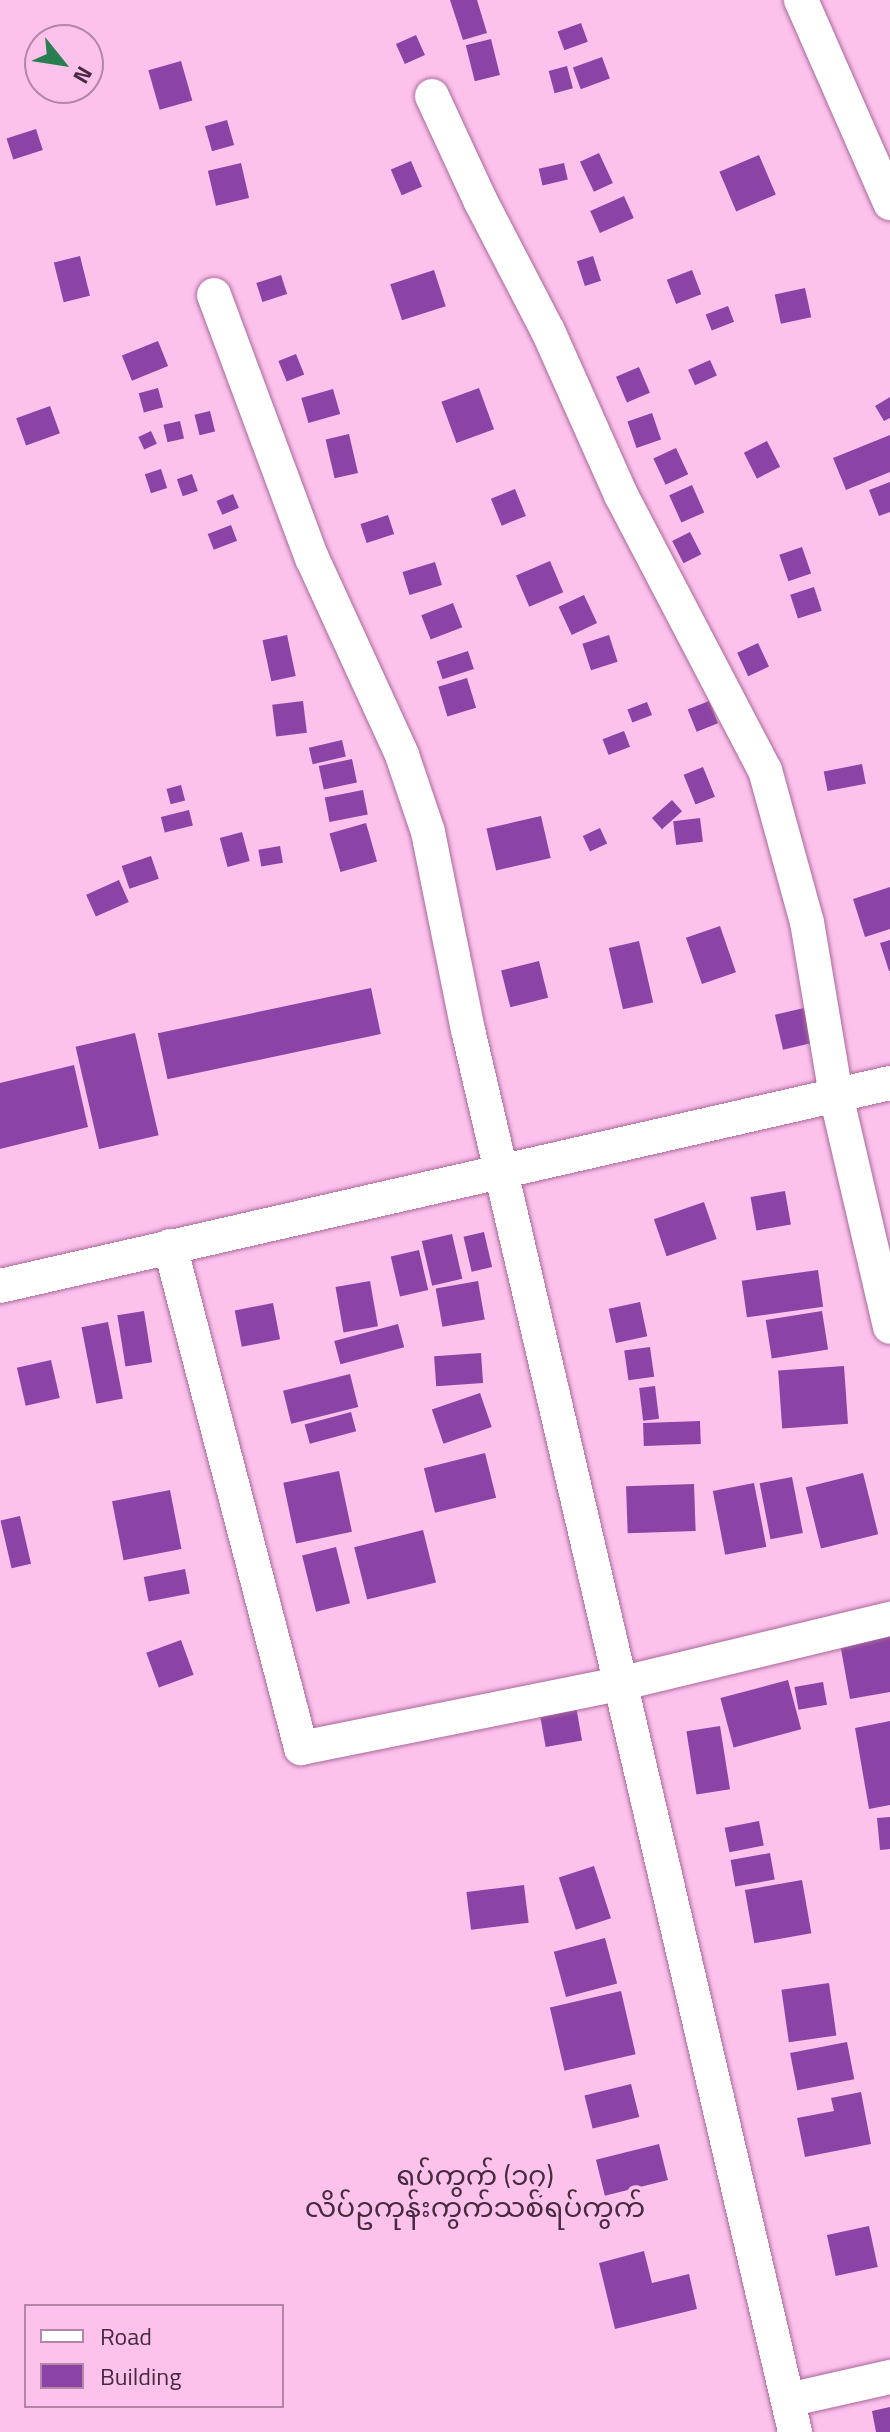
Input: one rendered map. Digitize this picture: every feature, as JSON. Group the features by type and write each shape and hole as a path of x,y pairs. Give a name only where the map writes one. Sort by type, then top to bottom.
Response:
{"street":[{"path":"801,0 890,203"},
{"path":"432,96 481,202 548,331 621,495 765,770 807,922 836,1095 890,1327"},
{"path":"214,295 312,558 417,791 468,1030 623,1683 791,2416 890,2377"},
{"path":"0,1286 890,1083"},
{"path":"170,1246 301,1748 623,1683 890,1619"}],"building":[{"path":"450,0 477,0 487,33 463,40"},
{"path":"581,23 588,42 564,50 558,32"},
{"path":"416,35 425,55 405,64 396,44"},
{"path":"491,39 500,75 475,81 466,45"},
{"path":"602,57 610,79 581,89 573,68"},
{"path":"181,61 192,100 160,110 148,70"},
{"path":"567,66 573,88 555,93 549,71"},
{"path":"227,120 234,145 212,151 205,126"},
{"path":"36,129 43,150 13,160 7,139"},
{"path":"599,153 613,183 594,192 580,162"},
{"path":"759,155 776,195 736,211 719,172"},
{"path":"411,161 422,187 402,195 391,170"},
{"path":"241,163 249,198 216,206 208,171"},
{"path":"564,163 568,180 542,185 539,169"},
{"path":"624,196 634,218 600,233 590,211"},
{"path":"80,256 90,296 64,302 54,263"},
{"path":"593,256 601,281 585,286 577,261"},
{"path":"434,270 446,306 402,320 390,284"},
{"path":"692,270 701,294 676,304 667,280"},
{"path":"281,275 287,294 262,302 256,283"},
{"path":"805,288 811,317 781,324 775,294"},
{"path":"728,306 734,322 712,330 706,315"},
{"path":"158,341 168,366 132,381 122,356"},
{"path":"296,354 304,374 287,382 278,361"},
{"path":"710,360 717,376 695,385 688,370"},
{"path":"639,367 650,393 627,403 616,377"},
{"path":"158,388 163,407 144,412 139,393"},
{"path":"479,388 494,429 456,443 441,402"},
{"path":"333,389 340,414 308,423 301,398"},
{"path":"890,397 890,418 884,421 875,406"},
{"path":"50,406 60,433 26,446 16,418"},
{"path":"210,411 215,431 200,435 194,415"},
{"path":"652,413 661,439 637,448 627,421"},
{"path":"180,421 184,439 167,442 163,425"},
{"path":"151,431 157,444 144,450 138,437"},
{"path":"349,434 358,473 335,478 326,439"},
{"path":"890,435 890,472 846,490 833,458"},
{"path":"767,441 780,467 757,479 744,453"},
{"path":"676,448 688,474 666,485 653,459"},
{"path":"161,469 167,488 151,493 145,474"},
{"path":"192,474 198,491 183,496 177,479"},
{"path":"890,482 890,512 879,516 869,490"},
{"path":"692,485 704,512 681,523 669,495"},
{"path":"515,489 526,516 502,526 491,499"},
{"path":"233,494 239,508 222,515 216,501"},
{"path":"388,515 394,534 367,543 360,524"},
{"path":"231,525 237,541 214,550 208,534"},
{"path":"690,532 701,554 684,563 672,541"},
{"path":"802,547 811,573 788,581 779,555"},
{"path":"550,561 563,592 529,607 516,575"},
{"path":"435,562 442,585 410,595 402,572"},
{"path":"814,587 822,611 798,619 790,595"},
{"path":"584,595 597,623 572,635 559,607"},
{"path":"453,603 462,627 431,639 421,615"},
{"path":"287,635 296,676 271,681 263,640"},
{"path":"609,635 618,662 591,670 582,644"},
{"path":"758,643 769,667 748,676 737,653"},
{"path":"468,651 474,669 442,679 437,661"},
{"path":"467,678 476,708 447,716 438,687"},
{"path":"303,701 307,733 276,737 272,705"},
{"path":"709,701 718,723 697,732 688,710"},
{"path":"647,702 652,715 632,723 627,710"},
{"path":"624,731 630,747 609,755 603,739"},
{"path":"342,740 346,757 313,764 309,748"},
{"path":"352,759 357,782 324,790 319,766"},
{"path":"862,764 866,784 828,791 824,771"},
{"path":"703,767 715,797 696,805 684,775"},
{"path":"181,785 185,800 171,804 167,789"},
{"path":"363,790 368,815 329,822 325,797"},
{"path":"672,800 682,811 662,829 652,818"},
{"path":"189,810 193,826 165,833 161,817"},
{"path":"541,816 551,858 496,870 486,829"},
{"path":"700,818 703,842 676,845 673,821"},
{"path":"366,823 377,861 340,872 329,833"},
{"path":"600,828 607,843 590,851 583,836"},
{"path":"242,832 250,861 228,867 220,838"},
{"path":"280,846 283,863 261,867 258,850"},
{"path":"151,856 159,879 130,889 122,866"},
{"path":"119,880 129,902 96,917 86,895"},
{"path":"890,887 890,929 865,937 853,899"},
{"path":"720,926 736,972 702,984 686,938"},
{"path":"890,940 890,971 889,971 880,943"},
{"path":"639,941 653,1002 623,1009 609,948"},
{"path":"539,961 548,998 510,1007 501,970"},
{"path":"371,988 381,1034 168,1079 158,1033"},
{"path":"808,1007 816,1042 783,1050 775,1015"},
{"path":"135,1033 159,1135 99,1149 76,1047"},
{"path":"74,1065 88,1127 0,1149 0,1083"},
{"path":"785,1191 791,1224 756,1231 751,1197"},
{"path":"704,1202 717,1239 667,1256 654,1219"},
{"path":"484,1232 492,1267 472,1272 464,1237"},
{"path":"452,1234 462,1279 432,1286 422,1241"},
{"path":"419,1250 428,1290 400,1296 391,1257"},
{"path":"818,1270 823,1307 747,1317 742,1281"},
{"path":"370,1281 378,1326 344,1332 336,1287"},
{"path":"478,1281 485,1319 442,1327 436,1288"},
{"path":"640,1302 647,1336 616,1343 609,1309"},
{"path":"273,1303 280,1339 242,1347 235,1310"},
{"path":"144,1311 152,1362 125,1367 117,1315"},
{"path":"822,1311 828,1350 772,1358 766,1320"},
{"path":"108,1322 123,1399 96,1404 81,1327"},
{"path":"398,1324 404,1347 340,1364 334,1341"},
{"path":"650,1347 654,1377 628,1380 624,1351"},
{"path":"481,1353 483,1383 436,1386 434,1356"},
{"path":"51,1360 60,1398 26,1406 17,1368"},
{"path":"844,1366 848,1424 782,1428 778,1371"},
{"path":"350,1374 358,1407 291,1424 283,1391"},
{"path":"655,1386 659,1419 643,1421 639,1388"},
{"path":"480,1393 492,1427 443,1444 432,1410"},
{"path":"351,1412 356,1431 310,1444 305,1424"},
{"path":"700,1421 701,1444 644,1446 643,1423"},
{"path":"485,1453 496,1498 435,1513 424,1468"},
{"path":"339,1471 352,1532 296,1543 283,1483"},
{"path":"863,1473 878,1534 821,1548 806,1487"},
{"path":"792,1477 803,1533 770,1539 760,1483"},
{"path":"754,1483 766,1547 725,1555 713,1491"},
{"path":"694,1484 696,1531 628,1533 626,1486"},
{"path":"170,1490 181,1549 124,1560 112,1501"},
{"path":"20,1516 31,1564 12,1568 1,1520"},
{"path":"423,1530 436,1582 367,1600 354,1547"},
{"path":"336,1547 350,1603 316,1612 302,1555"},
{"path":"185,1569 190,1594 149,1602 144,1577"},
{"path":"890,1629 890,1692 850,1699 839,1638"},
{"path":"181,1640 194,1675 159,1687 146,1653"},
{"path":"788,1680 801,1729 734,1747 720,1698"},
{"path":"823,1682 827,1705 798,1710 794,1687"},
{"path":"576,1706 582,1740 546,1747 540,1712"},
{"path":"890,1721 890,1805 869,1809 855,1728"},
{"path":"720,1726 730,1789 696,1795 686,1731"},
{"path":"890,1817 890,1849 880,1850 877,1818"},
{"path":"759,1821 764,1846 729,1852 725,1828"},
{"path":"770,1853 775,1880 735,1887 731,1860"},
{"path":"594,1866 611,1918 576,1930 559,1877"},
{"path":"802,1880 811,1933 754,1943 745,1890"},
{"path":"524,1885 529,1923 471,1930 466,1892"},
{"path":"605,1938 617,1983 566,1997 554,1952"},
{"path":"829,1983 836,2035 789,2042 781,1990"},
{"path":"621,1991 636,2054 564,2071 550,2007"},
{"path":"847,2042 854,2079 797,2090 790,2053"},
{"path":"631,2084 639,2117 593,2129 584,2096"},
{"path":"861,2092 871,2144 805,2157 797,2118 834,2111 831,2098"},
{"path":"659,2144 668,2180 605,2196 596,2160"},
{"path":"869,2226 878,2267 836,2276 827,2235"},
{"path":"644,2251 652,2283 689,2274 697,2309 615,2329 599,2263"},
{"path":"890,2407 890,2432 876,2432 872,2411"}],"district":[{"name":"ရပ်ကွက် (၁၇) လိပ်ဥကုန်းကွက်သစ်ရပ်ကွက်","path":"475,2191"}]}
